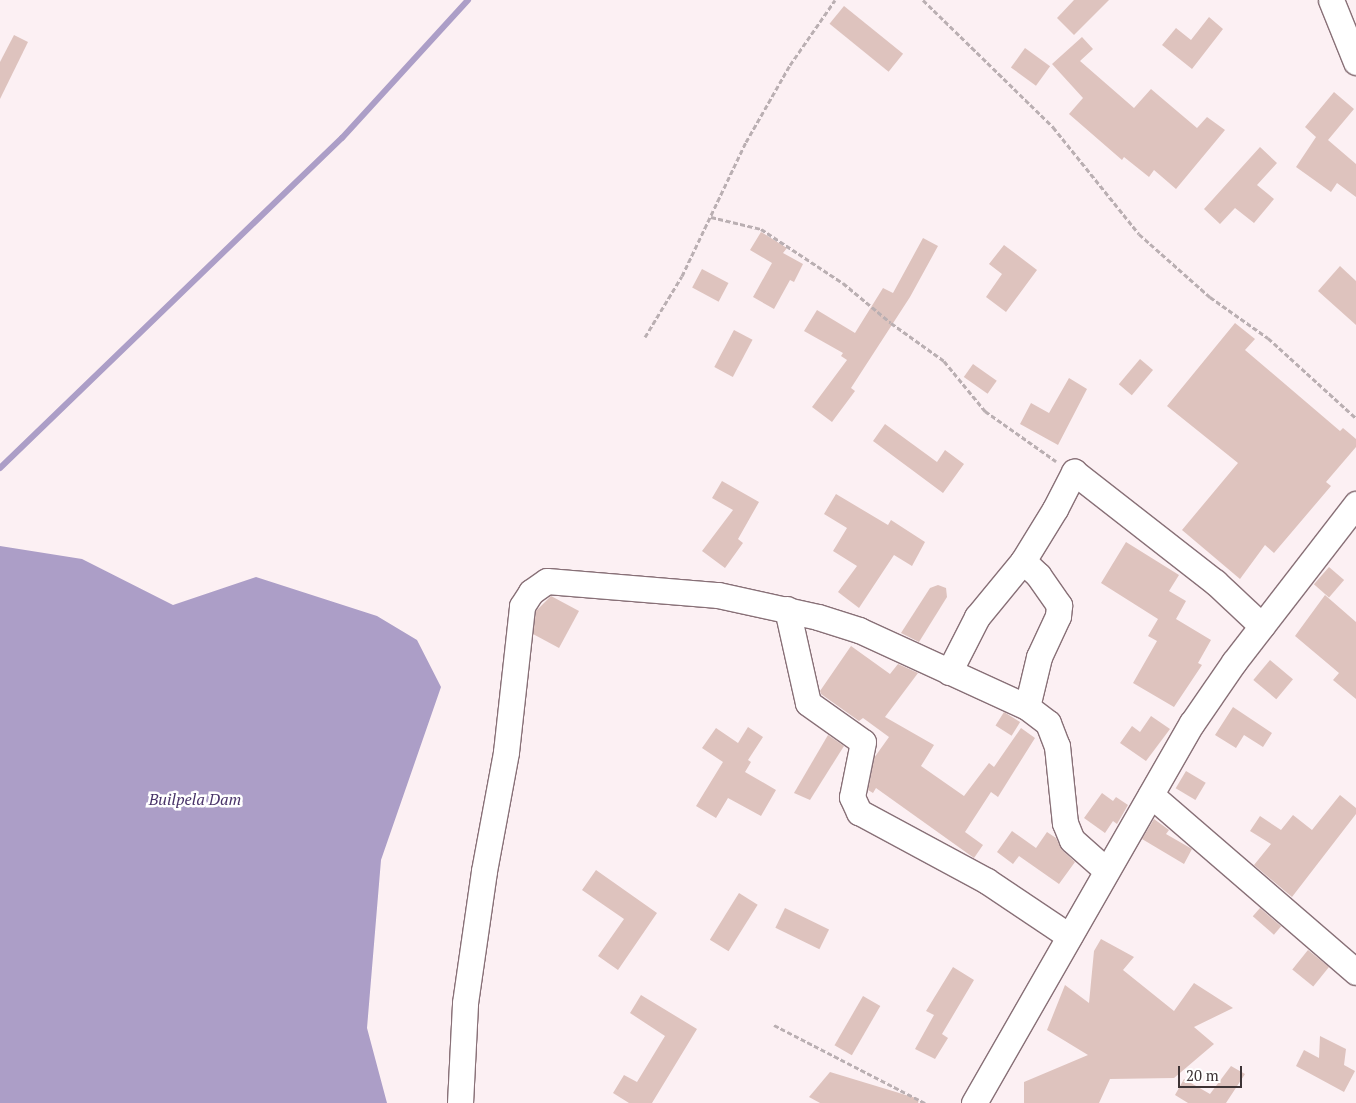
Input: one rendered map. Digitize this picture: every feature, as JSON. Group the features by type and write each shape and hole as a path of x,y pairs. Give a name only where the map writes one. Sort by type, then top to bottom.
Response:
{"street":[{"path":"1331,0 1356,62"},
{"path":"948,672 977,617 1023,561 1074,472 1215,582 1262,626"},
{"path":"974,1103 1192,722 1262,626 1356,504"},
{"path":"1023,561 1038,575 1059,605 1058,616 1039,657 1027,707"},
{"path":"460,1103 467,994 484,871 506,752 522,606 531,592 548,581 718,595 787,609 859,630 1027,707 1048,723 1057,746 1065,823 1072,840 1106,870"},
{"path":"787,609 808,703 863,742 852,797 859,812 987,881 1068,936"},
{"path":"1151,795 1356,972"}],"path":[{"path":"645,337 677,284 746,142 790,65 836,0"},
{"path":"923,0 1053,127 1139,234 1210,297 1268,338 1356,418"},
{"path":"711,217 761,229 843,283 890,323 944,362 985,412 1074,472"},
{"path":"774,1025 925,1103"}],"water":[{"name":"Builpela Dam","path":"0,546 82,559 173,605 256,577 377,616 417,640 441,687 381,860 367,1028 387,1103 0,1103"}],"building":[{"path":"1074,0 1109,0 1074,35 1057,18"},
{"path":"844,6 903,54 889,72 830,24"},
{"path":"1209,17 1223,29 1192,69 1162,45 1176,28 1191,40"},
{"path":"14,35 28,42 0,99 0,62"},
{"path":"1082,37 1093,49 1080,61 1134,108 1151,89 1197,128 1207,117 1225,130 1176,189 1154,170 1149,177 1124,157 1122,160 1069,114 1083,98 1052,64"},
{"path":"1025,48 1050,66 1036,86 1011,67"},
{"path":"1334,92 1354,109 1328,140 1356,164 1356,197 1337,183 1331,192 1296,167 1316,137 1305,127"},
{"path":"1260,147 1277,163 1257,185 1274,199 1254,223 1235,208 1220,224 1204,209"},
{"path":"761,232 787,248 783,253 803,264 794,282 790,280 774,309 753,297 772,263 750,250"},
{"path":"923,238 938,246 910,297 851,388 855,391 832,422 812,407 847,360 841,356 843,353 804,331 817,310 855,333 883,288 893,293"},
{"path":"1004,245 1037,270 1006,312 986,297 1002,274 989,264"},
{"path":"1340,266 1356,281 1356,325 1318,291"},
{"path":"702,269 728,283 719,302 692,288"},
{"path":"1235,323 1255,339 1245,350 1340,431 1343,428 1356,439 1356,447 1326,482 1331,486 1274,553 1265,545 1240,579 1182,530 1238,463 1167,406"},
{"path":"734,330 753,340 733,377 714,367"},
{"path":"1140,359 1153,370 1132,395 1119,384"},
{"path":"973,364 997,381 988,394 964,377"},
{"path":"1069,378 1087,389 1058,445 1020,424 1031,403 1049,413"},
{"path":"885,424 937,462 945,450 964,464 943,493 873,441"},
{"path":"722,481 759,502 738,539 743,543 725,568 702,551 733,510 712,498"},
{"path":"836,494 888,525 891,520 925,542 912,566 894,555 859,608 838,592 857,566 833,551 847,528 824,514"},
{"path":"1126,542 1179,575 1169,591 1186,601 1176,619 1211,640 1198,663 1202,665 1174,707 1133,683 1157,641 1148,636 1158,619 1101,583"},
{"path":"1329,567 1344,580 1329,597 1314,584"},
{"path":"938,585 946,588 947,597 919,642 901,633 930,588"},
{"path":"1325,595 1356,622 1356,699 1333,680 1339,673 1295,636"},
{"path":"551,596 579,611 559,648 533,634 536,611"},
{"path":"851,646 890,674 898,664 918,673 885,717 934,745 921,766 964,796 989,763 994,767 1021,728 1035,738 998,797 991,792 965,832 983,845 974,858 876,788 873,793 868,790 874,758 889,737 863,718 859,721 821,694 820,691"},
{"path":"1270,660 1293,679 1276,699 1253,680"},
{"path":"1233,707 1272,733 1263,747 1244,735 1236,748 1215,735"},
{"path":"1004,712 1020,722 1012,736 996,726"},
{"path":"1151,716 1170,729 1146,761 1120,743 1132,726 1140,732"},
{"path":"748,727 763,737 748,760 751,762 745,772 776,790 761,816 728,798 716,818 696,806 723,762 702,748 716,728 738,743"},
{"path":"828,735 844,746 810,800 794,793"},
{"path":"1186,771 1206,783 1195,800 1176,788"},
{"path":"1102,793 1113,801 1116,797 1128,805 1117,824 1113,821 1105,833 1084,818"},
{"path":"1340,795 1356,808 1356,814 1292,897 1254,865 1271,844 1250,831 1260,816 1281,830 1293,815 1312,830"},
{"path":"1154,819 1169,830 1166,834 1192,849 1184,864 1142,839"},
{"path":"1012,831 1036,848 1047,832 1056,838 1062,850 1075,862 1059,884 1019,856 1013,864 997,852"},
{"path":"596,870 657,913 618,970 598,956 624,919 582,890"},
{"path":"739,893 758,905 729,951 710,940"},
{"path":"785,908 829,929 819,949 775,928"},
{"path":"1260,908 1281,926 1274,935 1253,916"},
{"path":"1101,939 1134,957 1123,970 1174,1011 1194,983 1233,1008 1194,1027 1214,1044 1174,1078 1110,1079 1099,1103 1024,1103 1024,1082 1088,1055 1047,1030 1065,985 1089,1003 1094,951"},
{"path":"1308,950 1329,967 1313,986 1292,969"},
{"path":"953,967 974,980 942,1034 948,1038 935,1059 915,1049 934,1015 926,1011"},
{"path":"641,995 697,1029 652,1103 629,1103 613,1093 624,1075 637,1082 665,1036 630,1013"},
{"path":"863,996 880,1006 852,1055 834,1045"},
{"path":"1320,1036 1346,1049 1344,1065 1355,1071 1344,1092 1296,1066 1304,1050 1319,1058"},
{"path":"1231,1066 1245,1074 1226,1103 1188,1103 1175,1095 1184,1079 1210,1094"},
{"path":"830,1072 919,1099 918,1103 820,1103 809,1097"}],"waterway":[{"path":"0,468 342,138 468,0"}]}
